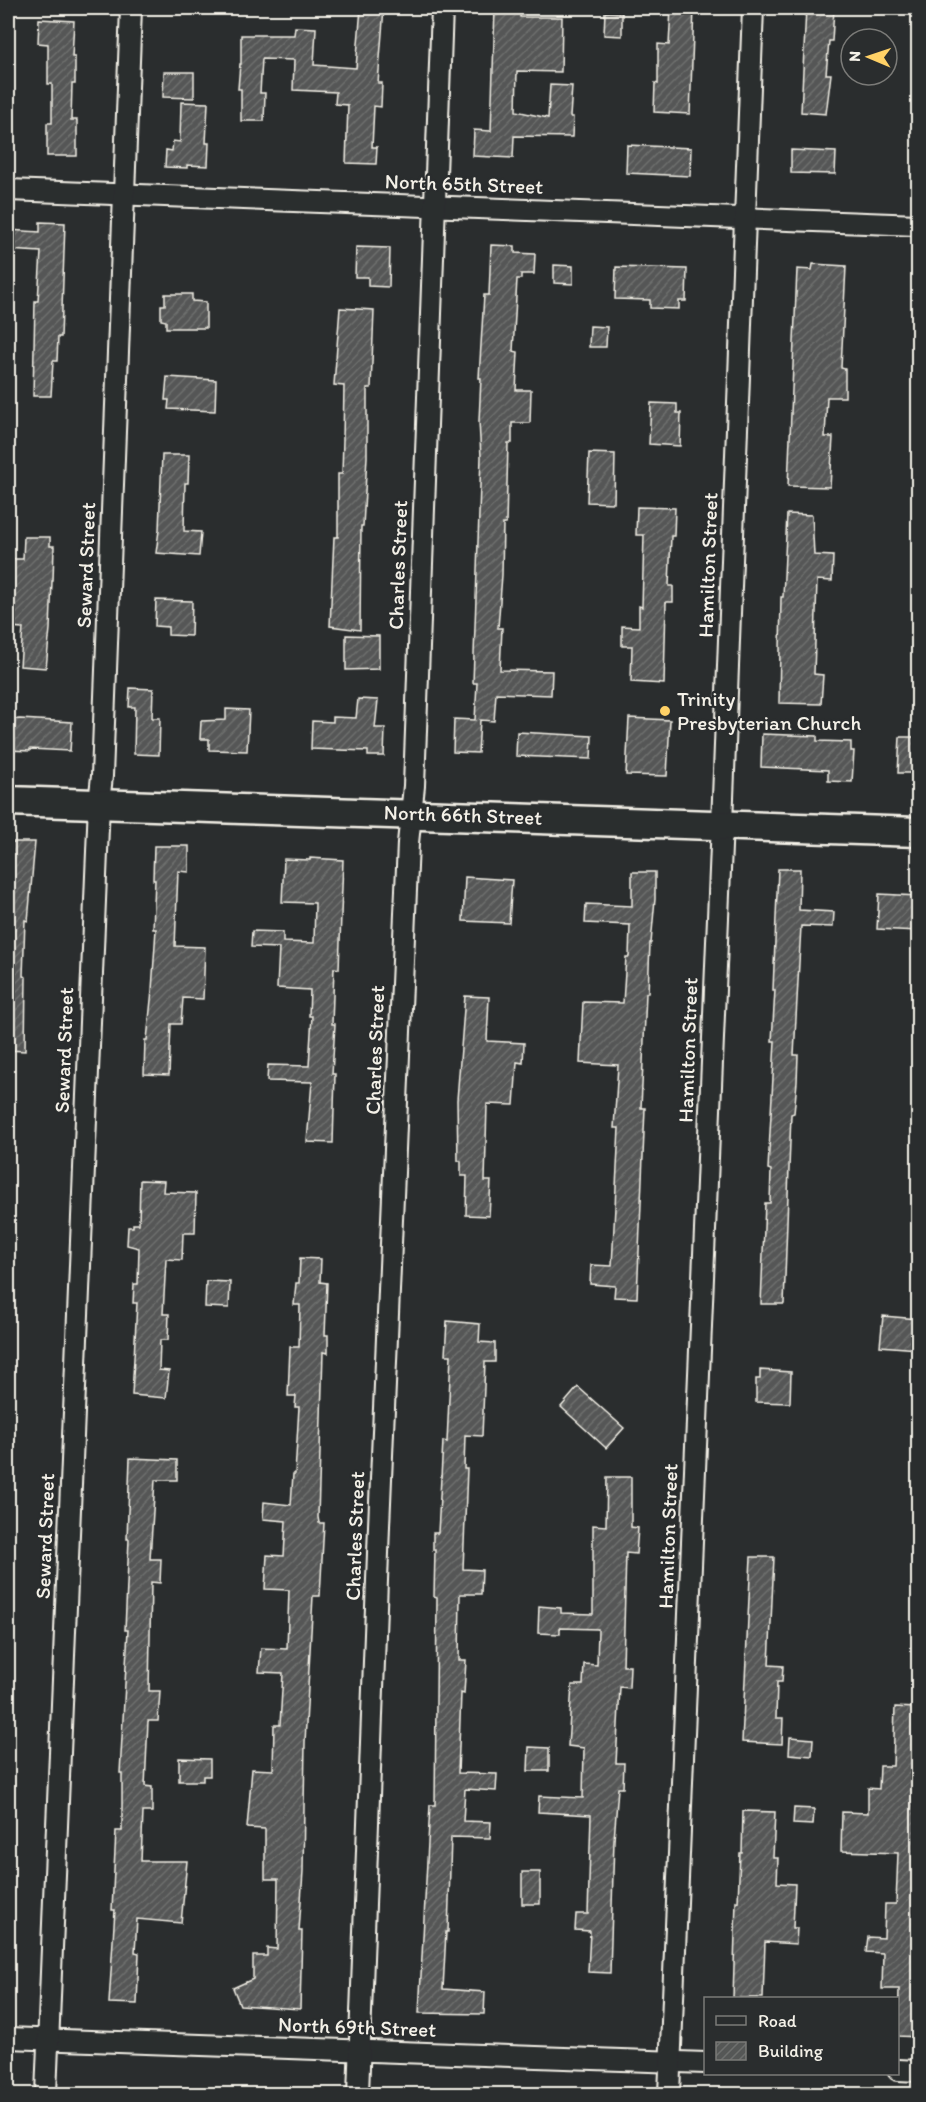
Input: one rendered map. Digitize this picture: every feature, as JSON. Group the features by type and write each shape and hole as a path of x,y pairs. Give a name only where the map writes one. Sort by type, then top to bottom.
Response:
{"street":[{"name":"Seward Street","path":"46,2094 99,803 102,776 130,8"},
{"name":"Charles Street","path":"358,2094 408,843 414,786 442,8"},
{"name":"Hamilton Street","path":"669,2094 753,8"},
{"name":"North 65th Street","path":"8,190 918,225"},
{"name":"North 66th Street","path":"8,801 918,832"},
{"name":"North 69th Street","path":"8,2038 704,2063"},
{"path":"899,2070 918,2071"}],"building":[{"path":"361,8 384,8 378,83 382,83 381,107 374,106 372,147 377,147 376,164 346,163 348,105 335,104 336,92 293,90 294,60 262,59 260,93 265,93 264,121 241,121 241,89 238,89 241,35 294,35 295,27 316,28 314,65 356,68"},
{"path":"495,8 520,8 520,17 562,17 561,72 517,71 516,111 548,118 550,85 572,86 570,117 573,117 572,137 514,136 513,158 473,156 474,130 491,131"},
{"path":"671,8 694,8 690,114 654,112 655,83 658,84 658,44 669,45"},
{"path":"806,8 834,8 832,41 829,41 826,74 831,74 826,114 801,112"},
{"path":"605,12 622,13 622,36 604,35"},
{"path":"39,19 74,21 72,57 75,57 75,84 72,84 71,120 77,120 77,156 47,156 47,123 52,123 52,84 48,84 48,44 38,43"},
{"path":"164,72 194,72 194,98 163,97"},
{"path":"181,102 208,103 206,143 209,143 208,166 165,167 166,150 172,151 173,141 180,142"},
{"path":"627,145 691,148 690,176 626,173"},
{"path":"791,150 836,152 835,174 791,173"},
{"path":"40,222 65,223 61,337 58,337 57,361 53,361 51,396 33,396 35,301 38,301 41,252 8,250 8,230 40,232"},
{"path":"491,245 515,246 515,253 535,254 534,274 521,274 521,279 517,279 513,351 518,352 516,390 531,390 530,423 512,423 512,443 508,443 506,524 503,524 498,628 502,628 500,670 552,671 551,695 496,693 494,721 480,720 478,753 453,752 454,719 475,720 477,683 473,683 481,457 479,421 481,378 479,378 484,295 489,295"},
{"path":"356,247 390,248 389,287 368,286 368,277 355,277"},
{"path":"813,264 846,266 841,368 845,369 845,397 827,397 825,437 833,437 830,487 788,486 797,269 812,270"},
{"path":"554,265 573,266 573,284 554,283"},
{"path":"616,267 687,269 686,301 679,301 679,309 650,308 650,300 615,299"},
{"path":"165,294 192,294 192,301 206,302 206,328 166,328 166,321 161,320 161,305 165,305"},
{"path":"340,308 374,310 371,388 367,388 367,457 363,526 361,526 360,630 330,626 334,537 338,537 338,474 342,474 344,386 334,385"},
{"path":"590,326 607,327 606,347 589,347"},
{"path":"167,377 216,380 215,411 168,409 169,400 165,400"},
{"path":"651,403 677,404 677,413 681,413 680,446 649,444"},
{"path":"589,453 615,454 614,503 587,502"},
{"path":"162,455 189,455 188,483 185,483 184,531 201,532 199,556 156,553"},
{"path":"637,507 675,508 674,536 671,536 669,586 673,586 673,602 666,602 664,684 631,682 632,646 622,646 622,626 639,627 639,606 642,607 644,535 636,535"},
{"path":"787,514 812,515 814,555 833,556 832,581 817,580 814,674 823,675 821,704 779,703 781,597 783,597"},
{"path":"24,537 50,537 50,546 54,546 46,668 20,666 23,628 10,627 8,624 8,559 23,559"},
{"path":"156,600 192,601 191,636 168,635 168,627 155,626"},
{"path":"346,635 379,636 379,669 346,670"},
{"path":"130,688 153,689 152,718 160,718 159,755 134,754 135,707 129,707"},
{"path":"358,699 378,700 375,728 385,728 384,756 368,756 368,751 311,749 312,721 333,722 333,717 356,718"},
{"path":"226,709 249,710 247,751 209,750 209,739 200,739 201,721 226,720"},
{"path":"629,718 670,720 667,776 626,775"},
{"path":"8,720 72,722 70,751 8,750"},
{"path":"517,732 592,736 591,759 516,756"},
{"path":"762,734 817,736 817,741 851,742 851,751 854,751 852,782 828,781 828,770 761,767"},
{"path":"900,737 918,737 918,773 898,773"},
{"path":"11,842 35,842 28,921 25,920 23,976 26,977 25,1051 8,1050 8,889"},
{"path":"154,846 189,846 189,872 178,871 175,946 205,947 203,999 183,998 181,1024 171,1024 169,1075 144,1074 145,1040 147,1040 152,990 156,929 153,929"},
{"path":"310,858 343,860 339,969 334,968 332,1024 335,1024 332,1074 335,1074 333,1143 307,1142 312,1082 267,1081 268,1065 309,1066 312,1016 309,1016 310,990 277,988 279,948 251,947 252,931 283,932 283,942 314,943 315,903 282,902 284,859 310,860"},
{"path":"778,869 800,869 799,910 834,912 833,927 801,926 794,1055 798,1055 797,1082 794,1113 791,1114 784,1304 761,1304 765,1203 770,1203 771,1170 768,1169 775,1041 772,1041"},
{"path":"632,872 655,872 655,899 648,993 646,993 641,1108 645,1108 637,1298 614,1297 615,1286 590,1284 591,1265 612,1266 619,1128 614,1128 618,1065 580,1063 583,1002 623,1003 626,957 629,957 630,925 585,923 586,904 632,906"},
{"path":"465,877 512,880 509,923 463,921"},
{"path":"879,894 918,896 918,931 877,929"},
{"path":"465,996 489,997 487,1041 524,1043 523,1063 517,1062 514,1105 487,1104 485,1181 491,1181 489,1216 466,1215 467,1176 461,1176 461,1161 458,1161 457,1100"},
{"path":"140,1180 164,1181 163,1192 196,1193 195,1233 183,1233 182,1260 166,1259 163,1314 169,1314 168,1340 160,1340 159,1370 169,1371 166,1398 132,1395 137,1303 133,1303 134,1284 138,1284 139,1248 127,1245 128,1227 139,1224"},
{"path":"300,1258 321,1259 320,1282 327,1283 325,1335 328,1335 328,1353 323,1352 318,1517 319,1523 324,1523 320,1596 313,1596 305,1742 303,1871 299,1931 302,1931 300,2009 240,2005 233,1988 253,1979 253,1956 267,1956 267,1948 277,1949 278,1879 265,1879 265,1829 247,1828 252,1769 273,1770 274,1725 280,1725 283,1673 259,1672 261,1648 287,1649 289,1590 265,1589 267,1555 284,1556 286,1521 263,1519 264,1502 291,1505 299,1407 295,1407 296,1396 288,1396 290,1347 299,1347 300,1305 294,1305 296,1283 299,1283"},
{"path":"206,1281 230,1282 229,1308 205,1307"},
{"path":"883,1316 918,1319 918,1349 880,1346"},
{"path":"447,1321 480,1324 479,1342 495,1343 495,1362 485,1362 482,1436 465,1435 464,1469 467,1469 463,1569 482,1570 481,1594 460,1594 459,1660 466,1660 464,1694 461,1693 458,1773 497,1774 496,1791 465,1789 463,1821 491,1822 490,1838 451,1837 448,1932 446,1932 443,1989 485,1992 484,2014 419,2013 430,1805 435,1805 437,1598 434,1597 433,1533 438,1533 443,1441 447,1442 451,1355 445,1355"},
{"path":"760,1370 791,1372 790,1403 756,1402 756,1379 760,1379"},
{"path":"578,1387 624,1428 606,1448 561,1407"},
{"path":"130,1458 177,1460 177,1480 155,1480 150,1559 161,1559 160,1583 151,1582 149,1691 160,1691 158,1721 148,1721 145,1786 152,1787 152,1812 143,1812 141,1861 187,1861 181,1923 137,1919 135,1952 139,1953 137,2004 109,2003 115,1910 112,1910 116,1831 122,1831 122,1773 120,1773 128,1630 125,1630"},
{"path":"607,1477 631,1477 631,1527 638,1528 636,1554 626,1553 623,1666 630,1666 629,1688 620,1687 616,1763 624,1763 623,1788 618,1788 614,1840 610,1973 588,1972 590,1931 575,1930 576,1914 588,1914 591,1815 538,1812 539,1796 583,1798 584,1748 568,1746 572,1685 583,1685 584,1664 597,1665 598,1629 560,1628 560,1634 538,1633 539,1606 561,1608 561,1613 593,1614 593,1525 606,1526"},
{"path":"751,1557 774,1557 769,1665 783,1666 782,1682 777,1682 776,1718 783,1718 782,1744 742,1742"},
{"path":"895,1707 915,1708 915,1713 918,1714 918,2037 899,2036 899,1989 882,1989 883,1953 866,1952 868,1937 884,1938 885,1904 896,1904 898,1853 841,1851 842,1812 868,1813 868,1788 879,1789 880,1766 893,1766"},
{"path":"790,1737 813,1739 812,1756 789,1754"},
{"path":"529,1747 549,1748 549,1771 528,1771"},
{"path":"179,1758 210,1759 210,1776 203,1776 203,1781 179,1781"},
{"path":"794,1808 814,1809 813,1825 793,1824"},
{"path":"743,1811 775,1812 773,1858 778,1858 777,1883 795,1884 793,1928 797,1928 796,1944 765,1942 763,1997 733,1997 736,1901 738,1902 740,1853 742,1853"},
{"path":"522,1872 540,1872 540,1904 522,1904"}],"place":[{"name":"Trinity Presbyterian Church","path":"665,711"}]}
